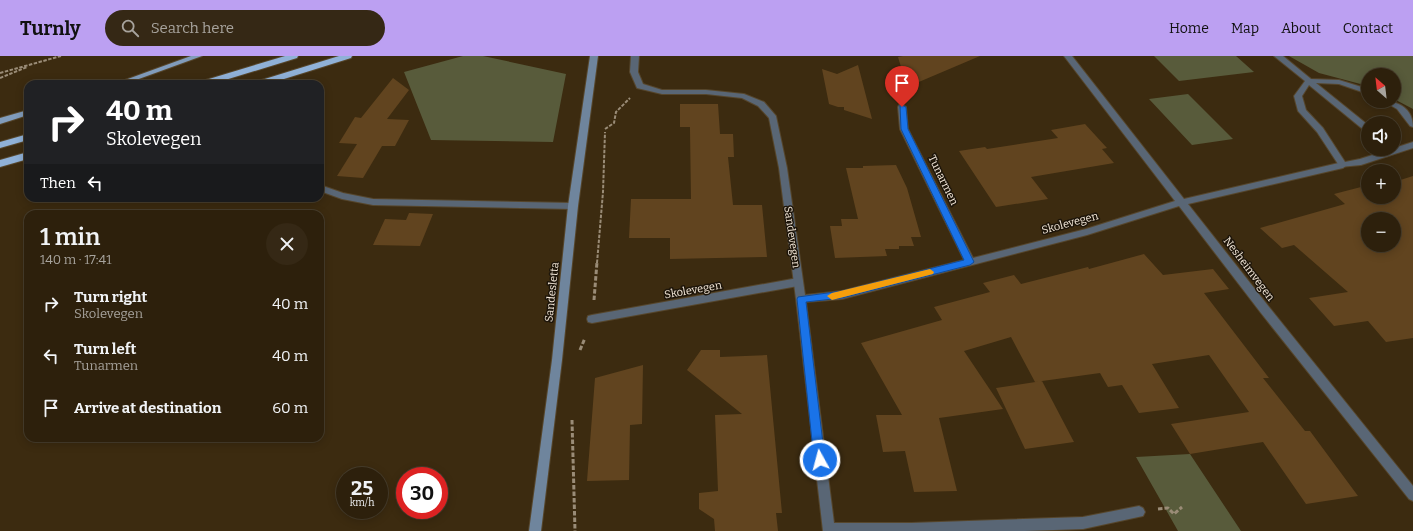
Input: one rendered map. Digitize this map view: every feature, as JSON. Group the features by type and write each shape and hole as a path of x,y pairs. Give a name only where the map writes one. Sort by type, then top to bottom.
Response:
{"highway":[{"path":"215,80 294,56"},
{"path":"271,80 348,56"},
{"path":"0,145 24,138"},
{"path":"0,164 24,156"}],"main road":[{"path":"129,80 198,56"},
{"path":"0,121 24,113"}],"street":[{"name":"Sandesletta","path":"535,531 557,360 572,206 594,56"},
{"path":"636,56 634,72 640,86"},
{"name":"Nesheimvegen","path":"1068,56 1265,310 1413,495"},
{"path":"1278,56 1308,82 1361,124"},
{"path":"1343,165 1320,130 1302,111 1298,96 1308,82 1322,79 1356,86 1361,88"},
{"name":"Sandevegen","path":"640,86 662,92 706,92 744,96 761,104 773,118 783,168 801,299 828,530 911,529 1083,522 1139,512"},
{"name":"Tunarmen","path":"902,107 904,129 970,262"},
{"path":"1401,108 1413,124"},
{"name":"Skolevegen","path":"1401,148 1413,145"},
{"name":"Skolevegen","path":"801,299 842,295 1087,232 1182,202 1343,165 1374,156"},
{"path":"324,189 342,196 373,202 572,206"},
{"name":"Skolevegen","path":"592,320 798,282"}],"path":[{"path":"0,73 62,56"},
{"path":"0,78 37,63"},
{"path":"605,129 614,123 616,112 640,86"},
{"path":"580,351 592,320 603,192 606,122"},
{"path":"572,413 575,531"},
{"path":"1139,512 1168,508 1174,514 1182,507"}],"green space":[{"path":"463,56 483,56 566,74 553,142 431,140 404,72"},
{"path":"1154,56 1236,56 1254,72 1179,81"},
{"path":"1289,56 1413,56 1413,109 1401,103 1401,68 1361,68 1361,84 1319,73"},
{"path":"1188,94 1233,139 1192,145 1149,99"},
{"path":"1190,454 1241,531 1178,531 1136,457"}],"building":[{"path":"980,56 907,87 898,57"},
{"path":"858,65 872,119 844,110 844,107 829,104 822,69 837,74"},
{"path":"393,78 409,90 387,119 409,120 395,146 382,146 363,178 337,176 357,144 339,143 355,117 361,118"},
{"path":"680,104 718,104 720,134 733,134 734,157 728,157 733,205 762,205 767,257 670,259 670,238 629,238 631,199 691,199 690,127 680,127"},
{"path":"1085,124 1107,148 1102,149 1114,163 1031,177 1048,199 996,207 959,151 985,147 987,149 1058,138 1051,130"},
{"path":"896,165 907,188 921,237 911,237 914,246 899,246 899,249 885,249 887,256 835,258 830,226 842,226 841,219 858,219 846,168"},
{"path":"1413,176 1413,338 1386,342 1368,321 1334,326 1309,298 1348,292 1294,245 1282,248 1260,228 1345,204 1334,194 1361,187 1361,204 1401,204 1401,180"},
{"path":"409,213 433,214 420,246 373,245 385,219 406,220"},
{"path":"1144,254 1163,275 1213,269 1229,289 1204,293 1269,378 1263,378 1305,431 1310,431 1358,496 1306,504 1263,442 1190,454 1171,424 1249,412 1209,355 1152,364 1179,408 1139,413 1122,385 1108,387 1100,373 1035,382 1011,337 964,351 1003,409 939,418 957,491 914,492 905,451 883,452 876,415 902,415 861,343 942,320 934,307 990,292 983,283 1014,275 1021,284 1088,267 1089,269"},
{"path":"701,350 720,350 720,357 767,355 782,513 776,513 778,531 715,531 714,519 699,509 699,493 718,491 715,415 742,414 687,370"},
{"path":"643,365 642,424 630,425 629,480 587,481 595,378"},
{"path":"1042,381 1074,442 1025,449 996,388"}],"slow traffic":[{"path":"832,296 842,295 930,272"}],"route":[{"path":"820,460 801,299 842,295 970,262 904,129 902,107"}]}
